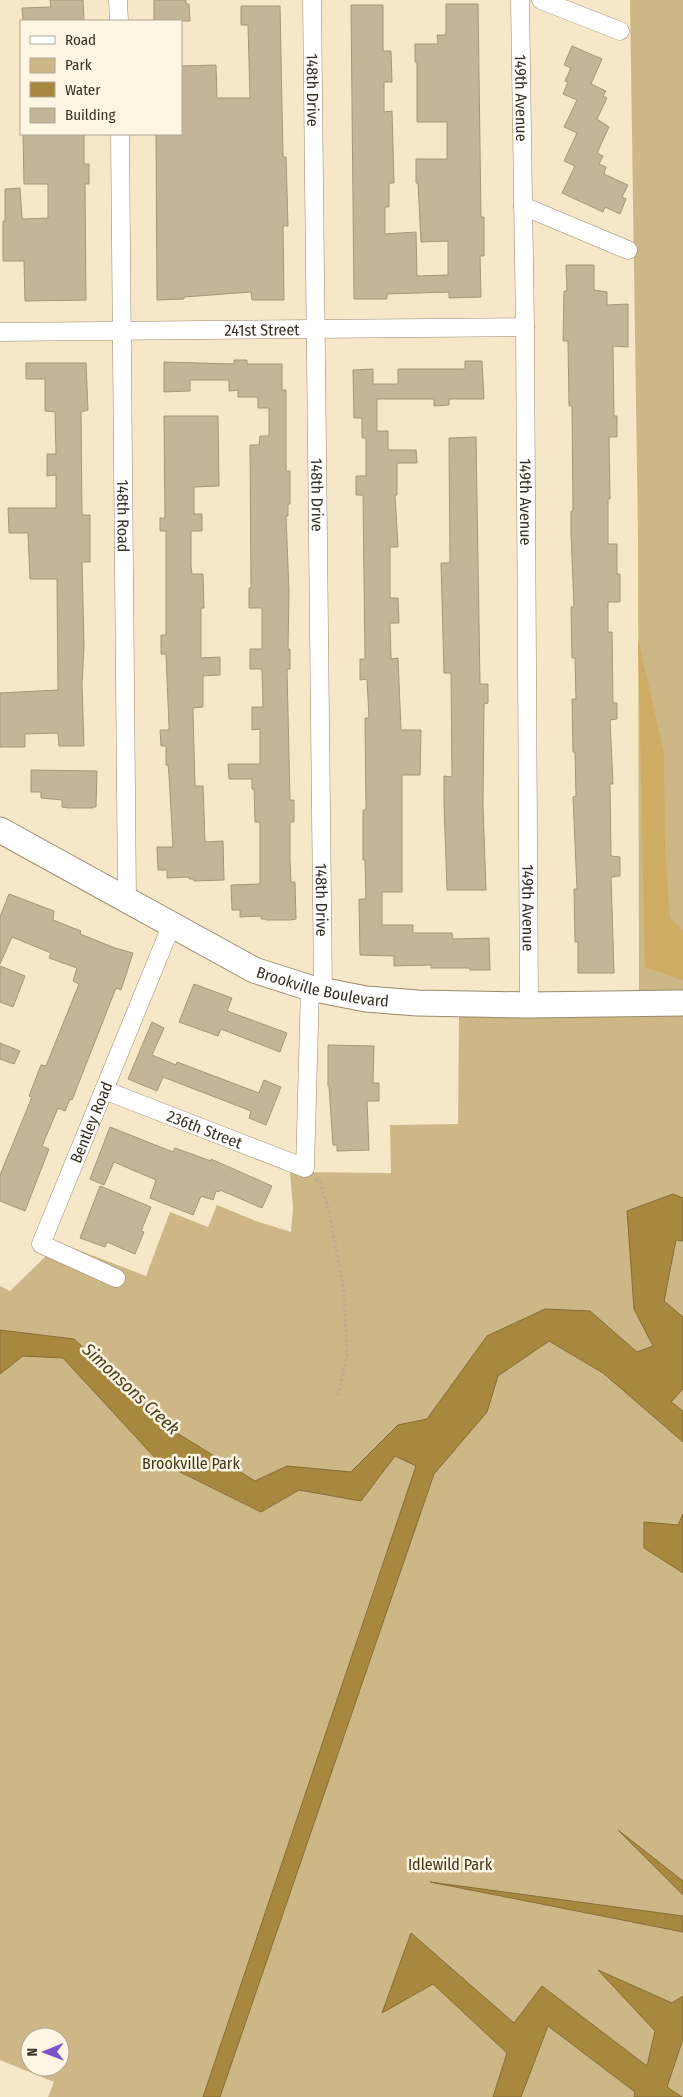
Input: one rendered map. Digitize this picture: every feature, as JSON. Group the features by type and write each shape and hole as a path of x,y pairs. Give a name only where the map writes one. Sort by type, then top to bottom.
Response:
{"street":[{"path":"118,0 118,20"},
{"name":"148th Drive","path":"305,1168 316,989 315,329 312,0"},
{"name":"149th Avenue","path":"520,0 525,327 529,1005"},
{"path":"541,0 620,31"},
{"name":"148th Road","path":"120,135 127,900"},
{"path":"523,206 628,250"},
{"name":"241st Street","path":"0,332 525,327"},
{"name":"Brookville Boulevard","path":"2,837 127,900 254,970 316,989 366,999 417,1003 529,1005 683,1002"},
{"name":"Bentley Road","path":"116,1278 41,1244 172,924"},
{"name":"236th Street","path":"104,1090 305,1168"}],"path":[{"path":"305,1168 320,1182 329,1212 344,1291 347,1356 338,1395"}],"green space":[{"path":"630,0 683,0 683,991 639,995 638,536"},
{"path":"683,1012 683,2097 48,2097 54,2082 42,2077 70,2077 70,2027 20,2027 20,2068 0,2060 0,1286 10,1291 48,1254 60,1261 65,1245 146,1276 170,1212 208,1227 217,1205 256,1221 291,1232 293,1208 290,1172 391,1173 390,1125 458,1124 459,1017"}],"shaded area":[{"path":"638,639 664,753 665,846 670,918 683,930 683,980 645,967"}],"water":[{"path":"673,1194 683,1198 683,1241 676,1240 664,1301 683,1317 683,1389 671,1402 683,1411 683,1442 603,1373 549,1341 498,1376 487,1412 434,1474 220,2097 203,2097 416,1466 395,1456 361,1501 299,1490 261,1512 158,1461 63,1358 23,1356 0,1374 0,1330 74,1339 172,1430 255,1481 287,1466 351,1472 398,1425 427,1419 487,1336 545,1309 590,1311 637,1352 653,1346 634,1309 627,1211"},
{"path":"683,1514 683,1573 644,1548 644,1522 678,1525"},
{"path":"618,1830 683,1881 683,1895"},
{"path":"430,1882 683,1916 683,1932"},
{"path":"411,1933 514,2023 542,1986 647,2066 655,2031 598,1970 672,2003 683,1996 683,2039 667,2087 682,2097 634,2097 635,2092 548,2026 521,2097 493,2097 507,2053 433,1984 382,2013"}],"building":[{"path":"50,0 83,0 84,20 23,20 22,8 51,7"},
{"path":"154,0 186,0 186,4 189,4 190,21 154,20"},
{"path":"446,4 478,4 481,217 484,217 484,256 480,256 481,297 449,298 449,292 387,294 387,299 354,299 351,5 383,5 383,51 391,51 392,82 384,82 384,112 392,111 394,183 389,183 389,207 385,207 385,234 416,232 417,276 448,275 448,241 421,242 418,183 416,183 416,159 447,159 447,122 417,122 417,62 415,62 415,44 438,44 437,35 446,35"},
{"path":"241,6 280,6 283,157 286,157 288,226 283,226 284,300 252,300 251,292 157,300 156,135 182,135 182,66 216,65 217,98 250,98 248,25 241,25"},
{"path":"572,46 602,59 591,84 606,91 603,96 607,98 597,119 609,127 597,153 603,156 599,164 606,167 604,174 628,185 622,197 626,199 620,214 605,207 603,212 562,193 575,166 564,161 577,133 564,127 577,100 563,94 568,82 565,81 571,68 564,65"},
{"path":"23,135 84,135 84,164 89,164 89,184 85,184 86,300 25,301 24,261 3,261 5,189 20,188 22,219 48,218 48,184 24,184"},
{"path":"566,265 594,265 594,290 607,292 607,305 628,304 628,347 613,346 614,416 617,416 617,437 609,437 610,499 608,499 608,544 617,544 617,574 620,574 620,602 608,602 608,632 612,632 613,703 617,703 617,719 610,720 613,784 610,784 611,856 620,857 620,876 611,877 614,973 578,973 578,942 575,942 574,889 577,889 573,797 576,796 572,699 576,699 575,658 572,658 571,607 574,607 571,533 571,511 573,511 572,406 569,406 568,341 563,341 564,291 567,291"},
{"path":"234,360 247,360 247,364 282,364 282,390 286,390 286,471 290,471 290,504 288,504 288,516 286,516 289,592 288,649 290,649 290,669 287,669 290,800 294,800 294,822 290,822 290,859 291,882 295,882 296,919 291,920 266,920 261,919 261,916 240,917 240,910 232,910 231,885 260,884 260,822 255,822 252,779 229,779 228,764 260,764 260,729 252,730 252,707 263,707 262,669 250,669 250,649 262,649 262,608 249,608 249,588 251,588 250,445 259,445 260,436 269,436 269,408 258,408 258,397 238,397 238,390 229,391 229,380 190,380 190,391 164,392 164,362 234,364"},
{"path":"465,361 482,361 484,399 449,399 449,405 434,406 434,399 377,399 377,431 388,431 388,450 416,450 417,463 397,463 397,495 395,495 398,547 390,547 390,598 398,598 399,623 390,623 391,659 398,658 401,730 421,730 420,775 402,775 402,892 382,892 382,925 413,925 413,933 452,933 453,939 489,938 490,970 431,968 431,965 394,966 394,956 360,955 359,899 366,899 365,860 363,860 363,810 366,810 365,718 369,718 367,679 360,680 360,659 365,659 363,495 356,495 356,476 366,476 366,438 362,438 362,418 354,418 353,370 373,369 373,384 398,384 398,369 463,369 465,368"},
{"path":"26,363 86,363 88,410 81,412 82,515 90,515 90,562 82,562 84,746 59,746 58,733 25,734 25,747 0,747 0,693 58,690 57,579 30,579 28,533 9,533 8,508 56,508 56,475 47,476 47,454 56,454 55,412 45,411 45,379 26,379"},
{"path":"164,416 218,416 219,486 194,487 194,514 202,514 202,531 191,531 191,566 192,574 203,574 204,608 201,608 201,658 220,657 220,675 203,676 203,707 193,708 193,713 195,786 203,786 205,842 223,841 224,880 194,881 194,879 189,879 189,877 167,878 167,870 158,870 157,847 173,847 166,746 161,746 160,730 169,730 166,654 161,654 161,635 166,635 166,531 160,531 160,518 165,518"},
{"path":"476,437 480,684 488,684 488,703 484,704 483,805 486,890 447,890 444,776 452,777 451,673 444,673 441,563 450,563 449,438"},
{"path":"31,770 97,771 96,807 68,808 62,807 62,800 41,798 41,792 31,792"},
{"path":"9,894 54,911 53,920 81,931 80,934 133,953 121,990 116,988 72,1100 70,1099 65,1111 58,1108 42,1146 49,1149 25,1211 0,1201 0,1175 32,1097 29,1096 41,1065 46,1066 79,984 73,981 77,968 49,958 51,953 12,937 0,964 0,917"},
{"path":"0,966 25,976 13,1007 0,1002"},
{"path":"194,984 232,998 227,1011 287,1033 280,1052 221,1029 218,1036 179,1022"},
{"path":"152,1022 164,1028 152,1055 176,1065 177,1062 259,1093 264,1080 281,1087 266,1125 249,1118 251,1111 163,1077 157,1091 128,1079"},
{"path":"0,1043 20,1051 14,1064 0,1059"},
{"path":"328,1045 374,1046 373,1083 379,1083 379,1101 367,1101 369,1150 337,1151 337,1145 333,1145 328,1086"},
{"path":"110,1127 173,1152 175,1148 211,1161 211,1159 272,1186 262,1208 220,1190 219,1192 216,1191 213,1200 201,1196 193,1215 150,1198 156,1180 114,1162 104,1185 90,1179"},
{"path":"100,1186 151,1207 141,1231 144,1232 135,1254 107,1242 105,1247 80,1238"}],"water label":[{"name":"Simonsons Creek","path":"131,1389"}],"park label":[{"name":"Brookville Park","path":"191,1463"},
{"name":"Idlewild Park","path":"450,1864"}]}
